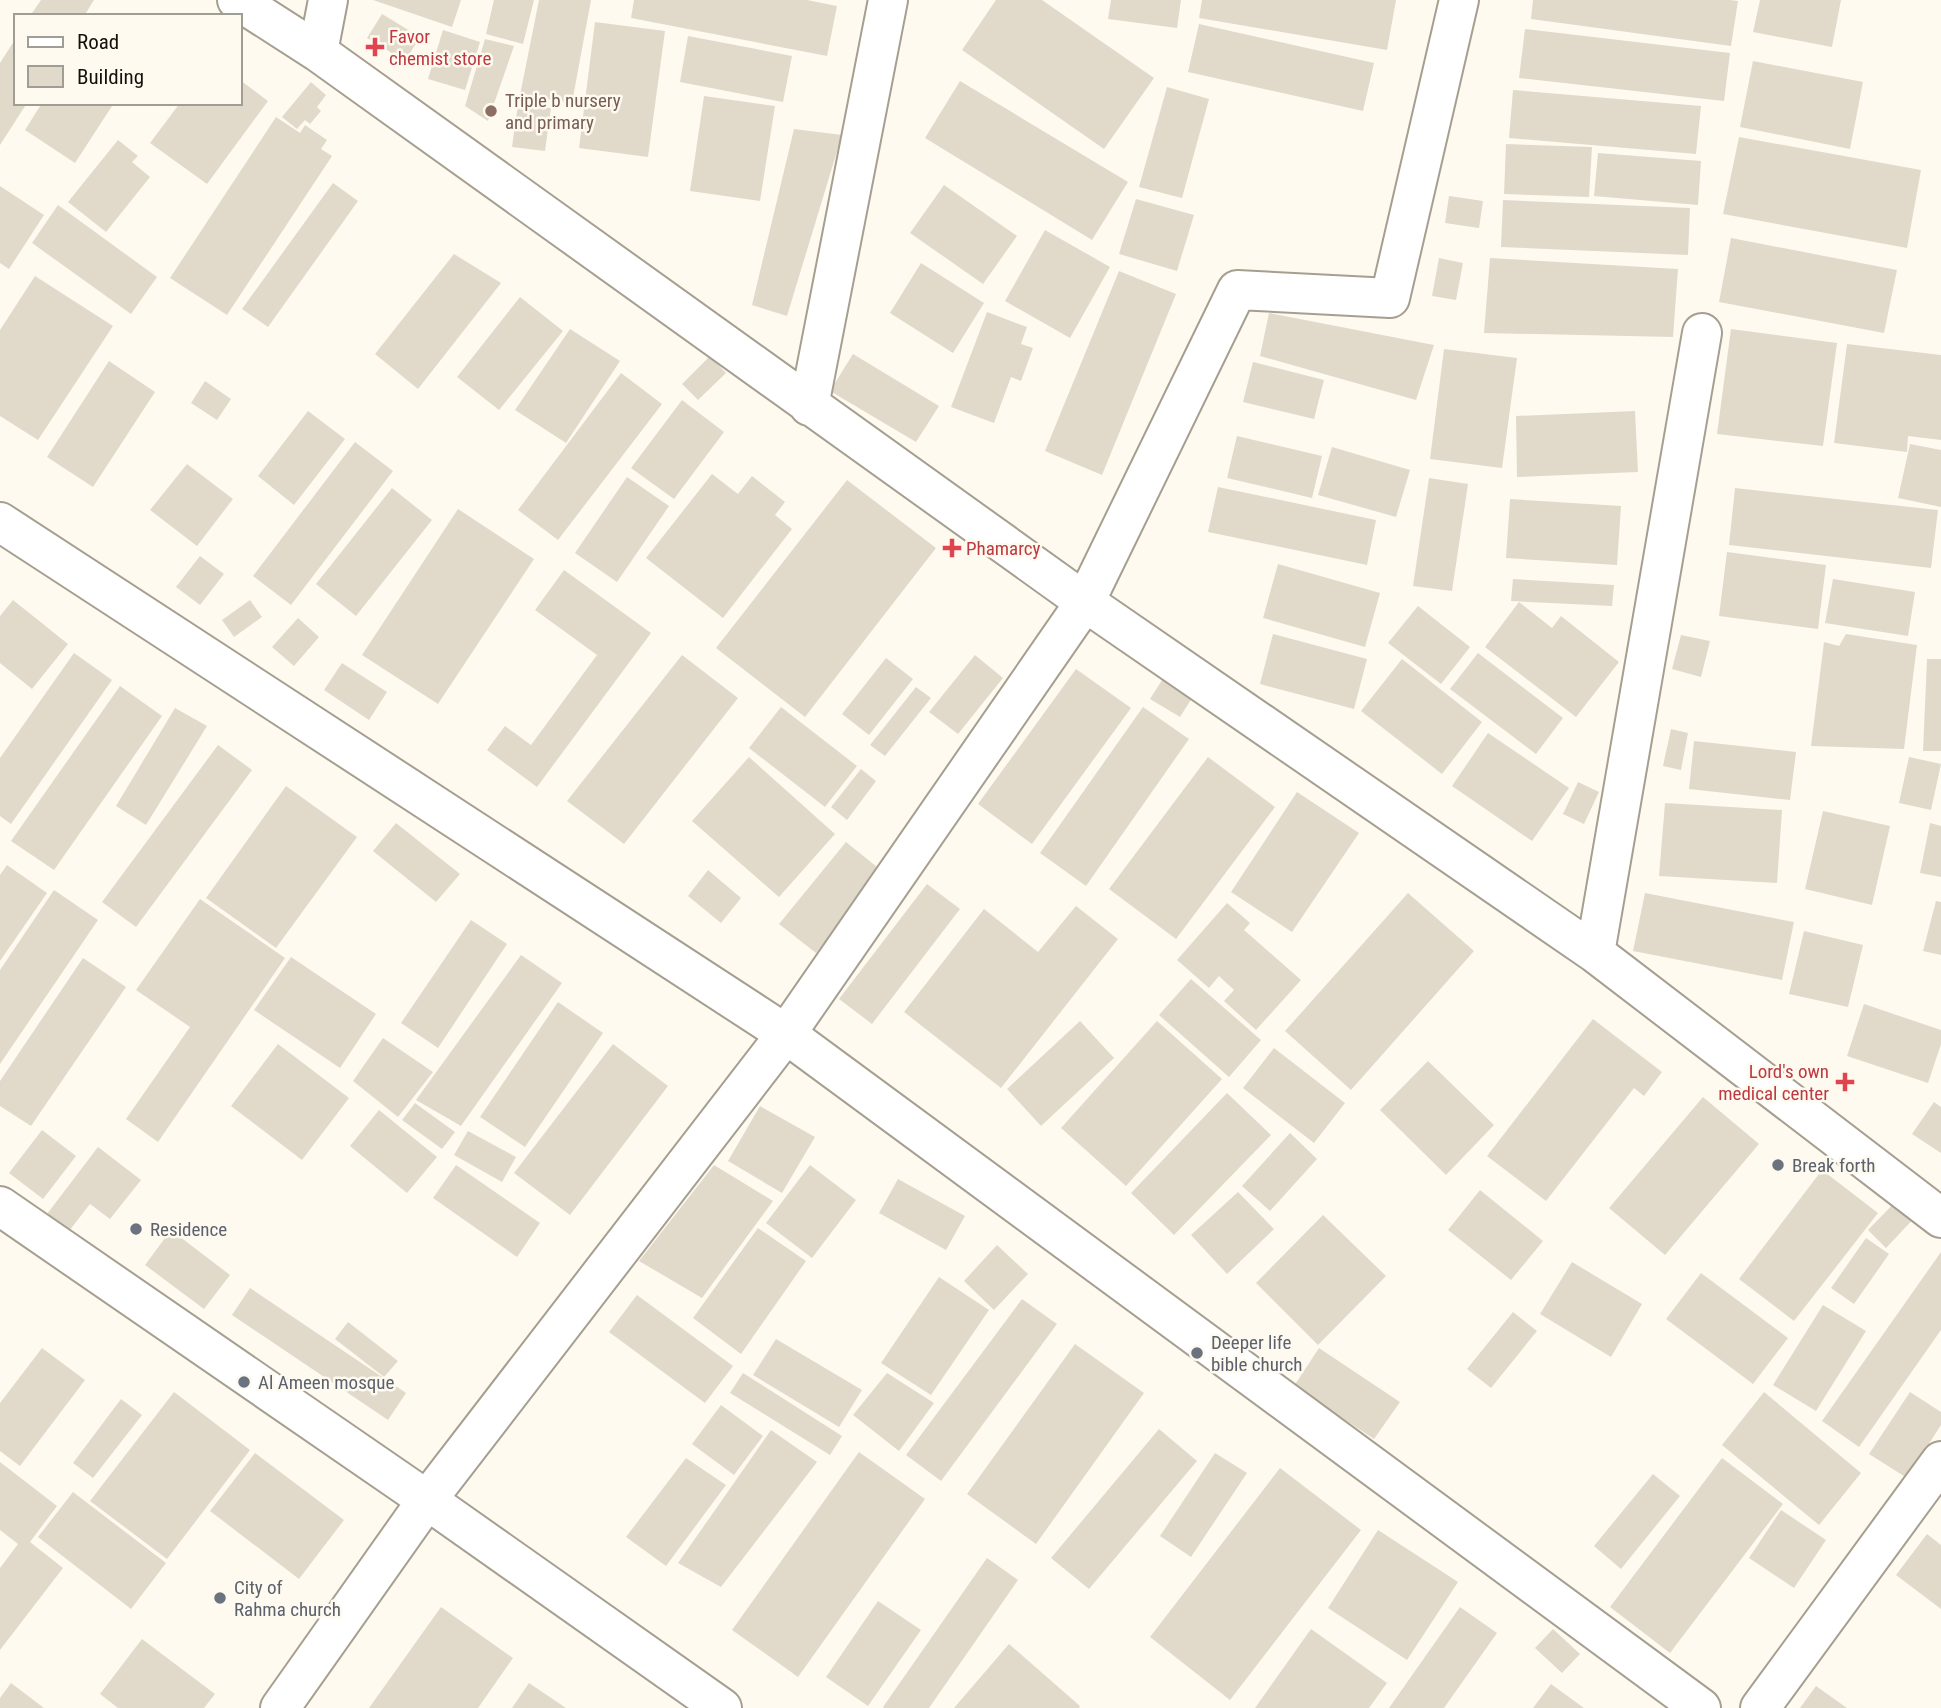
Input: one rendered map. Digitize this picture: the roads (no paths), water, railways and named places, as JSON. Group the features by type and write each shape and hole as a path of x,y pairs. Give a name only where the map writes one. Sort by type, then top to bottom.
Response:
{"street":[{"path":"237,0 318,52 1085,602 1595,953 1941,1218"},
{"path":"318,52 328,0"},
{"path":"809,406 888,0"},
{"path":"280,1708 427,1500 786,1034 1085,602 1237,290 1390,298 1459,0"},
{"path":"1595,953 1702,333"},
{"path":"0,522 786,1034 1701,1708"},
{"path":"0,1206 427,1500 722,1708"},
{"path":"1760,1708 1941,1461"}],"place":[{"name":"Favor chemist store","path":"375,47"},
{"name":"Triple b nursery and primary","path":"491,111"},
{"name":"Phamarcy","path":"952,548"},
{"name":"Lord's own medical center","path":"1845,1082"},
{"name":"Break forth","path":"1778,1165"},
{"name":"Residence","path":"136,1229"},
{"name":"Deeper life bible church","path":"1197,1353"},
{"name":"Al Ameen mosque","path":"244,1382"},
{"name":"City of Rahma church","path":"220,1598"}]}
